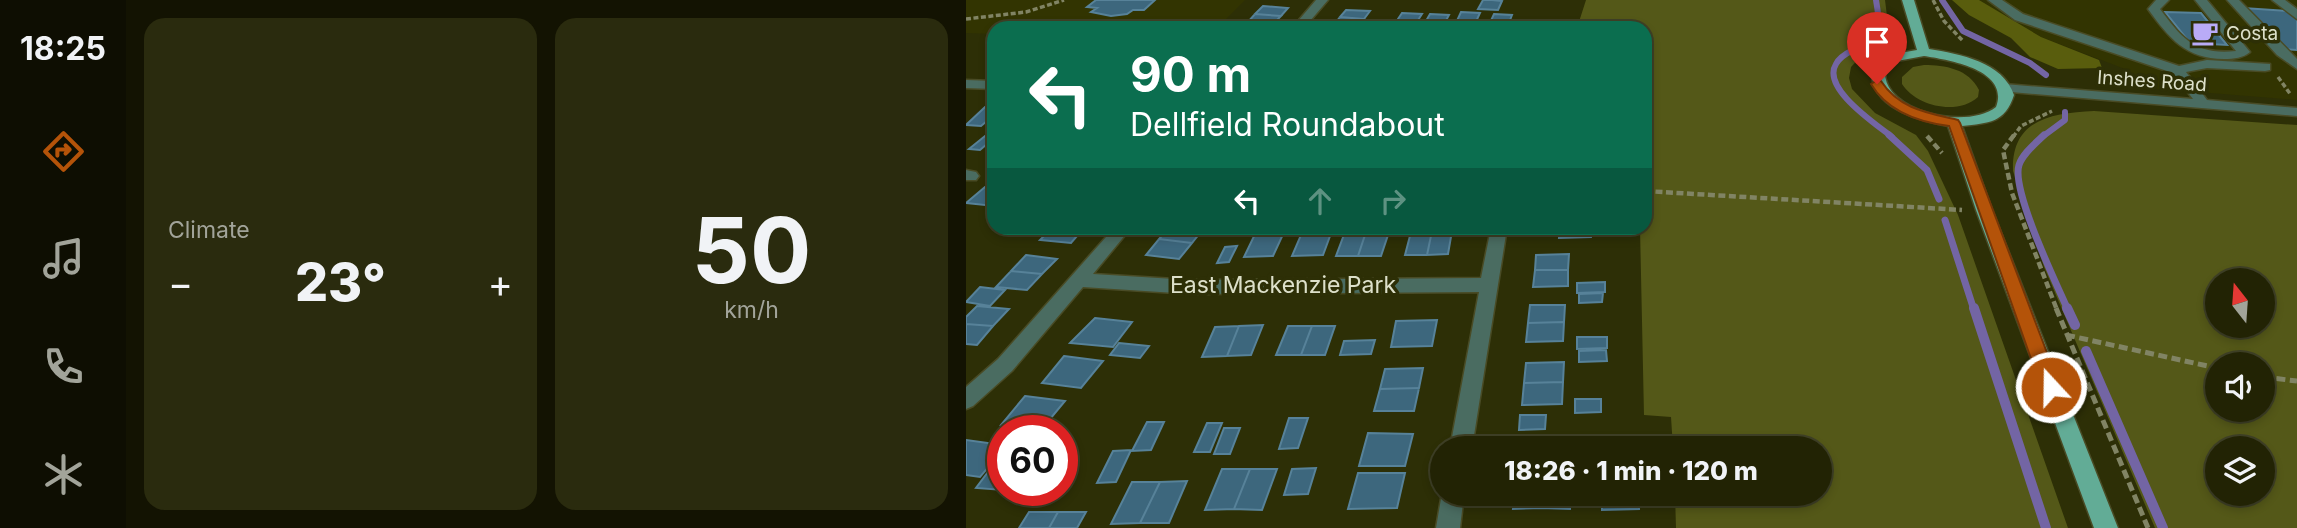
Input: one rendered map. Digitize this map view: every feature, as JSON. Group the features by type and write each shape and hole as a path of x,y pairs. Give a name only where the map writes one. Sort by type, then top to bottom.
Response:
{"main road":[{"path":"1908,0 1924,52"},
{"path":"1924,52 1944,54 1973,63 1996,77 2004,88 2007,99 2002,109 1983,120 1954,123 1933,120 1904,109 1883,95 1877,84 1876,73 1882,64 1899,55 1924,52"},
{"path":"1954,123 1984,210 2106,528"}],"street":[{"path":"1304,21 1322,0"},
{"path":"1994,0 2019,16 2178,70 2207,64 2265,67"},
{"path":"2163,0 2154,9 2185,47 2204,54 2232,55 2244,52 2201,0"},
{"path":"2233,0 2281,52 2297,65"},
{"path":"2278,0 2297,15"},
{"path":"2178,70 2203,104"},
{"path":"966,83 987,84"},
{"name":"Inshes Road","path":"2004,88 2297,112"},
{"path":"966,400 1005,365 1117,235"},
{"path":"1463,436 1498,235"},
{"name":"East Mackenzie Park","path":"1078,280 1191,286 1488,285"},
{"path":"1448,528 1451,506"}],"path":[{"path":"966,19 1037,10 1064,0"},
{"path":"2057,110 2044,113 2021,126 2003,150 2016,201 2066,335 2148,528"},
{"path":"1652,191 1966,210"},
{"path":"2066,335 2205,365"},
{"path":"2275,378 2297,381"}],"shaded area":[{"path":"966,0 1245,0 1224,21 987,21 987,34 966,33"},
{"path":"1952,0 1979,0 2041,37 2099,60 2102,68 2058,69 2030,57 2011,38 1969,15"},
{"path":"1979,0 2297,0 2297,100 2136,87 2125,69 2041,37"}],"green space":[{"path":"1586,0 1885,0 1887,16 1883,33 1851,67 1849,78 1852,89 1875,113 1916,135 1928,151 1958,215 2068,528 1676,528 1675,506 1832,506 1832,436 1672,436 1671,417 1644,415 1640,235 1652,235 1652,21 1579,21"},
{"path":"1913,67 1948,67 1963,73 1975,83 1979,90 1978,97 1969,103 1948,107 1937,106 1917,98 1902,84 1902,77"},
{"path":"2094,111 2297,125 2297,528 2155,528 2044,267 2013,171 2014,154 2019,140 2027,130 2037,122 2063,114"}],"building":[{"path":"1096,0 1155,0 1144,10 1111,16 1091,12 1097,8 1087,7"},
{"path":"1483,0 1502,1 1498,10 1478,9"},
{"path":"1263,6 1288,8 1281,16 1255,14"},
{"path":"2243,8 2289,11 2297,18 2297,50 2284,49"},
{"path":"1346,10 1370,11 1364,19 1340,17"},
{"path":"1461,12 1480,13 1476,21 1457,21"},
{"path":"2165,12 2201,13 2227,45 2190,43"},
{"path":"1402,13 1422,14 1418,21 1397,21"},
{"path":"1255,14 1281,16 1276,21 1249,21"},
{"path":"1430,14 1449,15 1446,21 1426,21"},
{"path":"1494,14 1512,15 1510,21 1491,21"},
{"path":"1340,17 1364,19 1362,21 1337,21"},
{"path":"987,107 987,121 981,126 966,125"},
{"path":"987,136 987,144 980,150 969,149"},
{"path":"985,187 987,187 987,205 966,203"},
{"path":"1045,235 1078,235 1071,243 1040,240"},
{"path":"1163,235 1198,235 1192,243 1159,239"},
{"path":"1255,235 1283,235 1273,256 1244,257"},
{"path":"1301,235 1330,235 1323,255 1292,256"},
{"path":"1344,235 1365,235 1358,256 1336,256"},
{"path":"1365,235 1388,235 1381,256 1358,256"},
{"path":"1410,235 1431,235 1427,255 1405,255"},
{"path":"1431,235 1451,235 1448,254 1427,255"},
{"path":"1559,235 1591,235 1591,237 1559,238"},
{"path":"1159,239 1192,243 1179,259 1146,255"},
{"path":"1237,246 1229,262 1217,263 1225,247"},
{"path":"1569,254 1568,270 1535,270 1536,255"},
{"path":"1026,255 1057,259 1042,274 1011,271"},
{"path":"1535,270 1568,270 1568,286 1533,287"},
{"path":"1011,271 1042,274 1027,290 996,287"},
{"path":"1605,282 1605,292 1577,293 1577,283"},
{"path":"980,287 1005,290 990,306 966,302"},
{"path":"1603,293 1602,302 1579,303 1579,294"},
{"path":"1530,305 1565,305 1564,322 1528,323"},
{"path":"977,306 1009,309 993,326 966,324 966,317"},
{"path":"1095,318 1132,322 1113,347 1070,343"},
{"path":"1437,320 1432,346 1391,347 1396,321"},
{"path":"1564,322 1563,341 1526,342 1528,323"},
{"path":"966,324 993,326 977,345 966,344"},
{"path":"1263,325 1251,355 1227,356 1239,326"},
{"path":"1239,326 1227,356 1202,357 1215,327"},
{"path":"1288,326 1312,326 1301,355 1276,355"},
{"path":"1312,326 1335,326 1325,355 1301,355"},
{"path":"1577,337 1607,337 1607,348 1577,349"},
{"path":"1375,340 1371,354 1340,355 1344,341"},
{"path":"1119,343 1149,346 1140,358 1110,355"},
{"path":"1606,350 1607,361 1579,362 1579,351"},
{"path":"1064,356 1103,361 1081,388 1042,383"},
{"path":"1564,362 1563,382 1524,383 1526,363"},
{"path":"1423,368 1419,388 1380,389 1385,369"},
{"path":"1563,382 1562,404 1522,405 1524,383"},
{"path":"1419,388 1414,411 1374,411 1380,389"},
{"path":"1025,396 1065,401 1053,415 1009,415"},
{"path":"1575,399 1601,399 1601,412 1575,413"},
{"path":"1520,415 1546,415 1545,429 1519,430"},
{"path":"1289,418 1308,418 1298,448 1279,449"},
{"path":"1147,422 1164,422 1151,450 1132,451"},
{"path":"1207,423 1222,423 1210,452 1194,452"},
{"path":"1224,428 1240,428 1230,454 1214,454"},
{"path":"1368,433 1413,434 1405,466 1359,466"},
{"path":"966,440 987,443 987,469 980,477 966,475"},
{"path":"1131,450 1116,482 1097,483 1113,451"},
{"path":"1316,468 1308,494 1284,495 1292,469"},
{"path":"1222,469 1250,469 1234,509 1205,510"},
{"path":"1250,469 1277,469 1262,510 1234,509"},
{"path":"987,473 987,489 976,488"},
{"path":"1358,473 1405,473 1397,508 1348,509"},
{"path":"1187,481 1169,523 1140,523 1160,482"},
{"path":"1132,482 1160,482 1140,523 1111,524"},
{"path":"1513,506 1542,506 1542,508 1513,509"},
{"path":"1542,506 1570,506 1570,509"},
{"path":"1602,506 1639,506 1639,509 1602,510"},
{"path":"1029,512 1058,512 1049,528 1019,528"},
{"path":"1058,512 1086,512 1077,528 1049,528"}],"waterway":[{"path":"1876,0 1878,19 1874,31 1839,60 1833,73 1836,84 1852,105 1892,137"},
{"path":"1942,0 1963,31 2030,63 2046,75"},
{"path":"2042,137 2065,120 2065,112"},
{"path":"1889,135 1927,170 1939,199"},
{"path":"2044,135 2021,161 2018,177 2036,237 2068,310"},
{"path":"1945,220 1974,310"},
{"path":"1974,308 2046,528"},
{"path":"2067,308 2075,325"},
{"path":"2086,351 2163,528"}],"place":[{"name":"Costa","path":"2205,33"}],"route":[{"path":"1877,84 1883,95 1912,114 1954,123 2051,387"}]}
